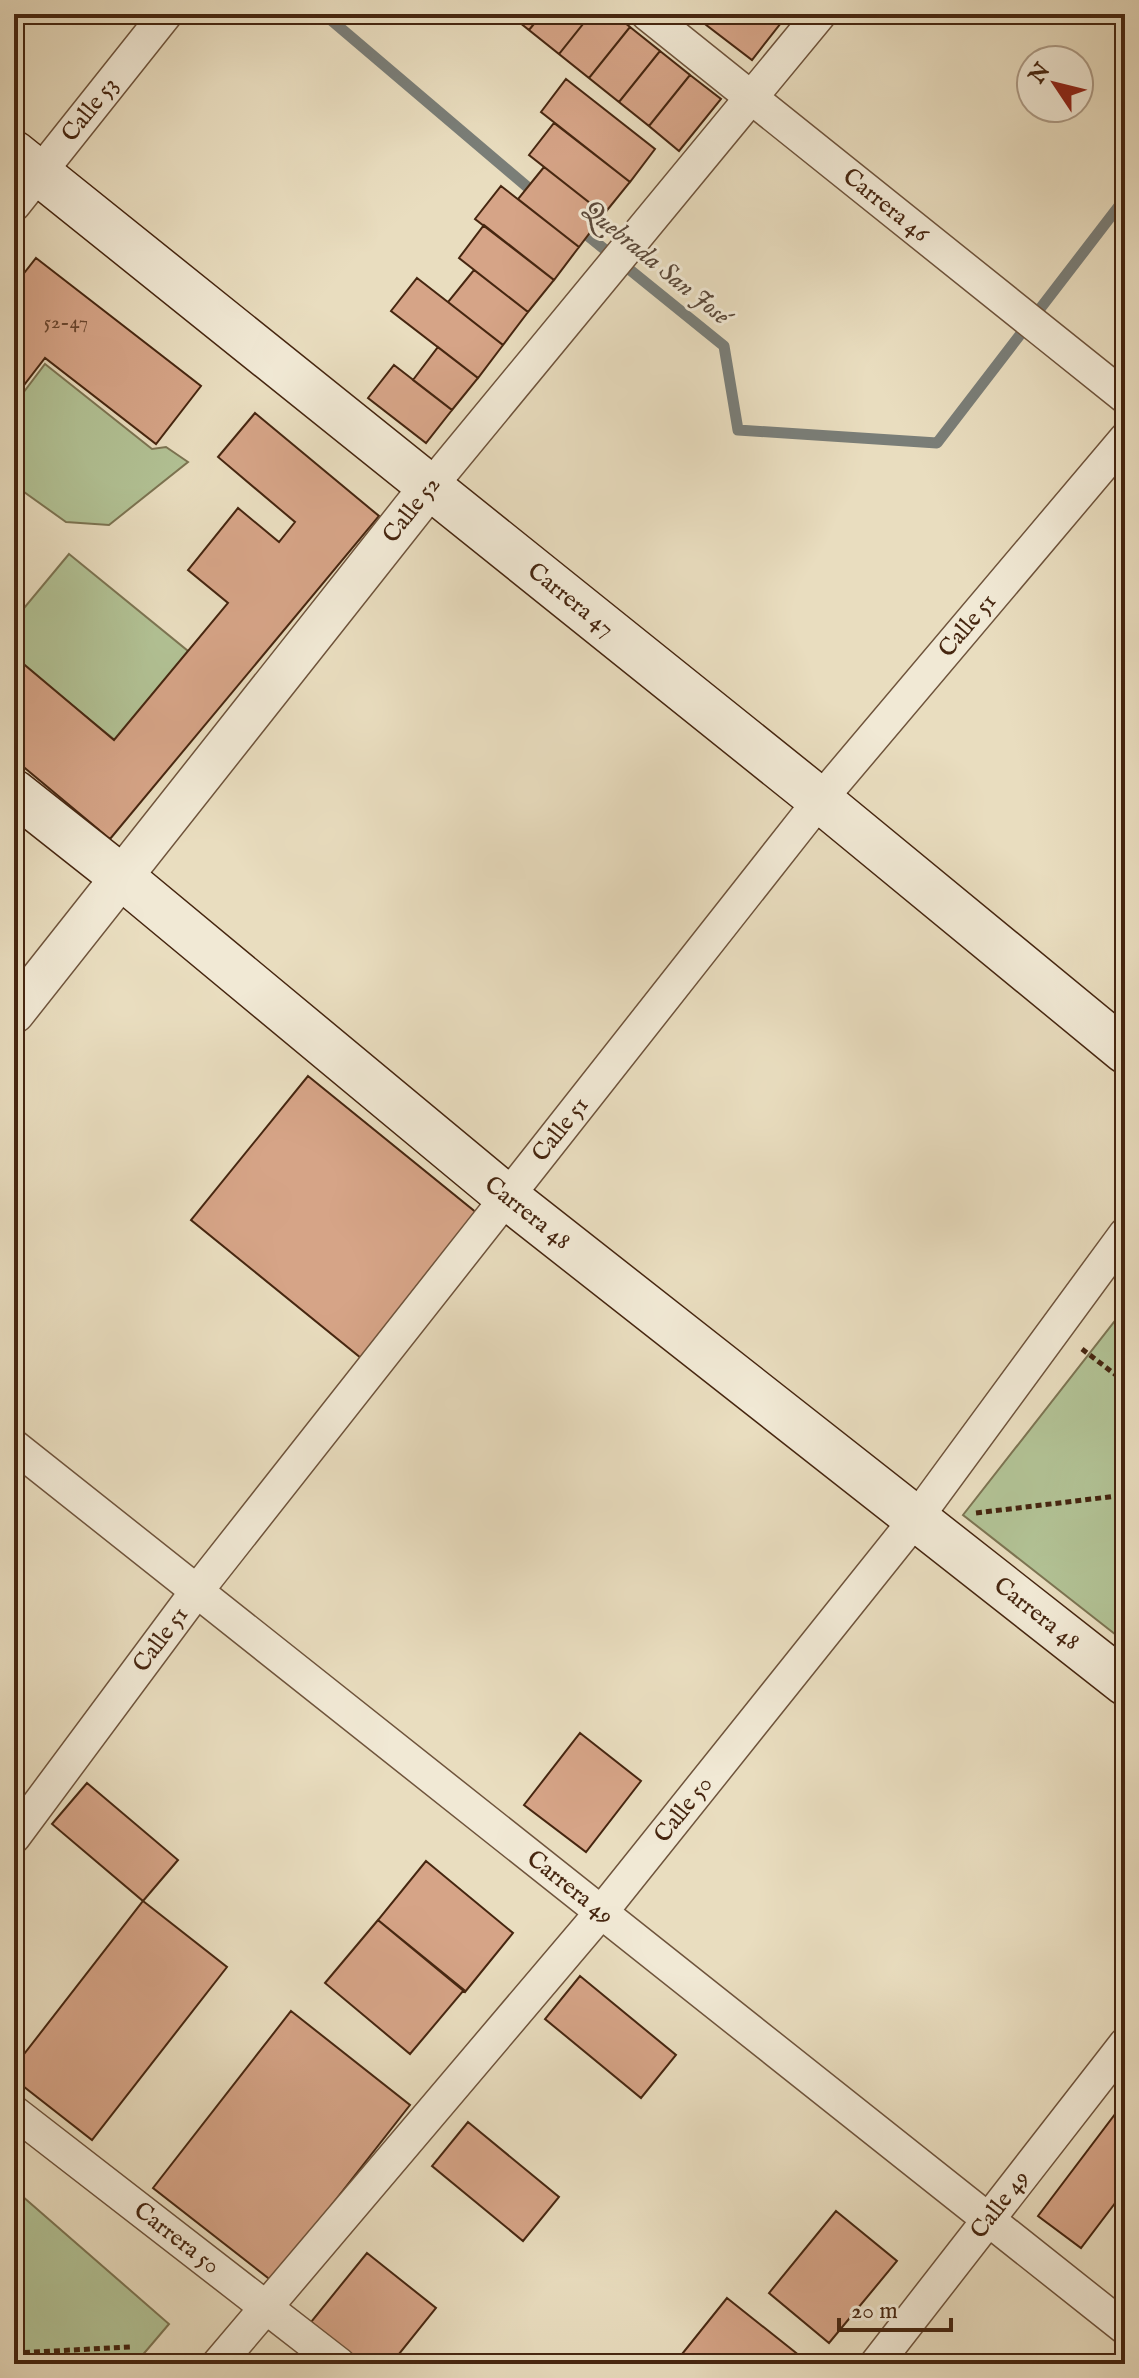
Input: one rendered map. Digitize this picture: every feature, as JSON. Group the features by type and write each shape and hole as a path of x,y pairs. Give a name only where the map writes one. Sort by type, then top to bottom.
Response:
{"main road":[{"name":"Carrera 47","path":"22,177 430,487 820,800 1125,1051"},
{"name":"Carrera 48","path":"14,792 124,879 507,1197 1125,1683"}],"street":[{"name":"Calle 53","path":"22,177 166,14"},
{"name":"Carrera 46","path":"647,14 1125,397"},
{"name":"Calle 52","path":"14,1013 124,879 430,487 820,14"},
{"name":"Calle 51","path":"14,1837 196,1592 820,800 1125,439"},
{"name":"Calle 50","path":"218,2364 263,2307 603,1910 915,1520 1125,1234"},
{"name":"Carrera 49","path":"14,1446 603,1910 1125,2328"},
{"name":"Calle 49","path":"876,2364 1125,2044"},
{"name":"Carrera 50","path":"14,2112 339,2364"}],"path":[{"path":"1056,1329 1125,1382"},
{"path":"915,1520 1125,1495"},
{"path":"14,2353 130,2347"}],"green space":[{"path":"45,364 152,449 166,447 188,462 109,525 66,522 17,487 14,490 14,405"},
{"path":"69,554 188,651 116,741 14,658 14,620"},
{"path":"1125,1308 1125,1642 963,1515"},
{"path":"14,2189 169,2324 135,2364 14,2364"}],"building":[{"path":"509,14 542,14 529,30"},
{"path":"542,14 591,14 559,54 529,30"},
{"path":"591,14 614,14 630,27 589,78 559,54"},
{"path":"706,14 788,14 752,60 701,21"},
{"path":"630,27 660,51 619,102 589,78"},
{"path":"660,51 690,75 649,126 619,102"},
{"path":"690,75 721,99 679,151 649,126"},
{"path":"566,79 655,149 630,182 541,112"},
{"path":"554,123 630,182 604,214 529,155"},
{"path":"544,167 604,214 579,247 518,199"},
{"path":"501,186 579,247 554,280 475,219"},
{"path":"484,225 554,280 528,312 459,258"},
{"path":"36,258 201,386 156,444 45,358 14,398 14,286"},
{"path":"474,270 528,312 503,345 448,302"},
{"path":"417,278 503,345 478,378 391,311"},
{"path":"438,347 478,378 452,410 413,380"},
{"path":"394,365 452,410 426,443 368,398"},
{"path":"255,413 379,516 110,839 14,759 14,656 114,740 228,603 188,570 238,508 279,542 295,522 218,457"},
{"path":"308,1076 478,1214 361,1358 191,1220"},
{"path":"580,1733 641,1781 586,1852 524,1805"},
{"path":"87,1783 178,1860 143,1901 52,1824"},
{"path":"426,1861 513,1933 465,1992 378,1920"},
{"path":"143,1901 227,1967 92,2140 14,2079 14,2067"},
{"path":"378,1920 464,1990 410,2054 325,1983"},
{"path":"580,1976 676,2055 641,2098 545,2019"},
{"path":"291,2011 410,2105 272,2281 153,2188"},
{"path":"1125,2101 1125,2190 1081,2248 1038,2216"},
{"path":"468,2122 559,2197 523,2241 432,2166"},
{"path":"836,2211 897,2261 829,2343 769,2293"},
{"path":"367,2253 436,2308 391,2364 363,2364 311,2322"},
{"path":"727,2298 810,2364 674,2364"}],"waterway":[{"name":"Quebrada San José","path":"324,14 538,196"},
{"name":"Quebrada San José","path":"577,227 724,346 738,430 937,443 1122,202 1125,193"}]}
